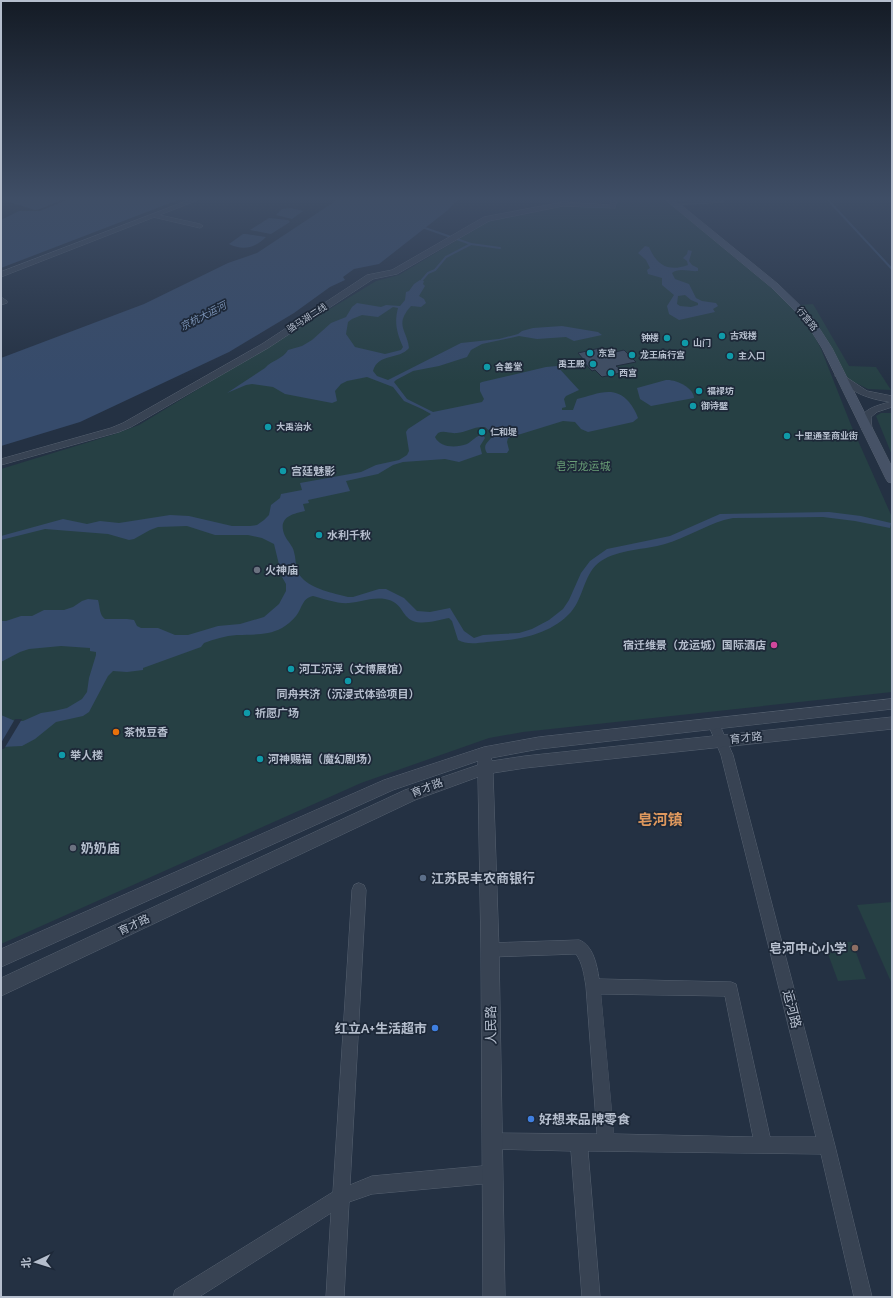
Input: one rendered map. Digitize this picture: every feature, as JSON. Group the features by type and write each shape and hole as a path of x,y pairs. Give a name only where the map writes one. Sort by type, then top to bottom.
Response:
{"main road":[{"name":"行宫路","path":"745,261 781,290 817,329 892,479"}],"street":[{"path":"1,275 39,261"},
{"name":"骆马湖二线","path":"1,462 115,430 127,425 265,346 370,277 394,272 414,261"},
{"path":"1,299 5,302 1,303"},
{"path":"840,376 852,388 862,394 892,400"},
{"path":"852,400 892,400"},
{"path":"867,430 866,418 868,414 877,408 892,404"},
{"name":"育才路","path":"1,987 485,760 539,743 892,704"},
{"name":"育才路","path":"1,958 381,788 444,765 485,760 722,741 892,723"},
{"name":"运河路","path":"714,724 728,755 827,1146 863,1297"},
{"name":"人民路","path":"485,760 490,950 494,1297"},
{"path":"335,1297 359,890"},
{"path":"490,950 579,947 589,962 593,986 606,1143"},
{"path":"593,986 731,990 763,1145"},
{"path":"493,1141 827,1146"},
{"path":"578,1142 591,1297"},
{"path":"182,1297 341,1197 372,1185 493,1174"}],"green space":[{"name":"皂河龙运城","path":"423,261 739,261 788,302 808,324 821,349 851,425 892,517 892,692 523,732 489,738 361,783 1,944 1,469 115,434 139,425 376,281 399,275"},
{"path":"813,304 849,366 876,367 891,390 868,389 850,380 844,373 816,321 800,305"},
{"path":"881,413 892,413 892,455 876,416"},
{"path":"892,902 892,984 857,905"},
{"path":"852,942 866,979 838,981 824,943"}],"water":[{"path":"1,261 20,261 1,268"},
{"name":"京杭大运河","path":"235,261 383,261 379,264 354,269 343,277 345,280 330,287 294,313 229,352 80,422 1,446 1,358 144,304"},
{"path":"646,261 658,261 664,266 675,268 688,265 686,261 689,261 692,265 698,268 698,271 675,271 672,273 675,279 689,284 696,298 702,301 716,303 718,306 713,309 715,312 679,320 669,314 667,306 674,295 662,285 662,278 648,274 647,270 650,268","holes":["685,295 698,303 698,305 691,307 680,306 677,304 678,296"]},
{"path":"420,280 424,281 423,284 425,286 419,296 424,299 426,303 421,307 411,306 403,318 402,323 409,348 405,352 379,362 373,371 377,376 388,380 461,343 499,339 533,328 562,326 598,332 602,335 574,341 566,337 537,339 519,336 482,344 471,350 467,357 439,366 413,371 396,380 394,382 407,399 433,412 482,402 484,399 480,391 480,383 482,382 546,367 557,366 579,390 566,396 564,399 566,407 562,408 562,410 573,410 577,399 597,393 611,392 617,393 629,402 638,418 633,422 588,432 581,429 575,422 563,421 508,438 507,442 509,450 507,453 487,453 485,447 493,434 485,427 477,427 457,433 438,433 435,437 437,441 449,446 467,444 476,437 483,435 485,438 480,446 482,454 459,462 445,459 403,462 393,465 378,474 346,481 350,491 308,500 309,503 303,504 305,511 290,515 284,521 283,530 292,546 299,575 311,585 348,597 353,597 379,589 386,589 404,598 417,611 430,612 450,608 464,631 474,638 483,635 519,633 532,629 549,620 563,609 569,600 581,573 590,561 607,549 670,536 720,514 829,512 861,516 891,523 890,528 855,521 823,517 733,518 724,520 673,541 608,557 595,566 587,578 575,606 562,620 543,632 510,640 476,643 461,642 458,640 452,621 449,618 426,622 413,621 406,616 399,606 385,599 340,603 313,596 304,601 298,613 291,621 276,631 228,636 204,643 201,647 143,668 143,670 127,672 113,671 108,676 89,712 83,716 56,722 35,739 22,746 1,747 1,715 15,721 23,721 41,713 67,708 82,699 87,692 96,652 90,651 90,648 61,646 29,649 1,662 1,621 6,621 21,616 32,616 44,610 64,610 88,599 98,600 101,613 105,619 134,620 137,626 141,628 158,628 175,635 188,635 218,626 240,624 264,617 279,604 286,591 286,584 282,577 274,544 262,538 248,535 215,535 187,526 158,527 129,540 108,534 45,529 1,540 1,536 63,519 87,524 100,521 119,523 170,515 189,516 232,526 257,525 269,515 271,505 280,498 281,494 302,490 300,483 361,472 376,465 399,460 407,455 409,451 406,432 408,429 431,414 404,401 393,387 367,377 347,381 341,384 335,391 337,401 332,403 285,394 273,387 252,384 227,393 280,358 288,350 302,346 312,340 331,323 346,317 352,307 357,303 381,307 386,305 400,306 405,300 406,292 409,291 414,284","holes":["393,307 398,308 396,323 403,347 401,350 385,354 355,347 346,334 348,322 352,319 362,315 378,317"]},
{"path":"666,380 675,381 684,385 691,391 694,398 651,406 640,399 637,388"}],"pier":[{"path":"15,719 22,719 4,749 1,749 1,743"}],"building":[{"path":"600,348 607,354 624,350 636,362 616,366 625,372 602,377 595,370 592,371 578,353"}],"waterway":[{"path":"422,280 428,273 435,270 443,261"},
{"path":"884,261 892,269"}],"place":[{"name":"古戏楼","path":"722,336"},
{"name":"钟楼","path":"667,338"},
{"name":"山门","path":"685,343"},
{"name":"东宫","path":"590,353"},
{"name":"龙王庙行宫","path":"632,355"},
{"name":"主入口","path":"730,356"},
{"name":"禹王殿","path":"593,364"},
{"name":"合善堂","path":"487,367"},
{"name":"西宫","path":"611,373"},
{"name":"福禄坊","path":"699,391"},
{"name":"御诗壁","path":"693,406"},
{"name":"大禹治水","path":"268,427"},
{"name":"仁和堤","path":"482,432"},
{"name":"十里通圣商业街","path":"787,436"},
{"name":"宫廷魅影","path":"283,471"},
{"name":"水利千秋","path":"319,535"},
{"name":"火神庙","path":"257,570"},
{"name":"宿迁维景（龙运城）国际酒店","path":"774,645"},
{"name":"河工沉浮（文博展馆）","path":"291,669"},
{"name":"同舟共济（沉浸式体验项目）","path":"348,681"},
{"name":"祈愿广场","path":"247,713"},
{"name":"茶悦豆香","path":"116,732"},
{"name":"举人楼","path":"62,755"},
{"name":"河神赐福（魔幻剧场）","path":"260,759"},
{"name":"奶奶庙","path":"73,848"},
{"name":"江苏民丰农商银行","path":"423,878"},
{"name":"皂河中心小学","path":"855,948"},
{"name":"红立A+生活超市","path":"435,1028"},
{"name":"好想来品牌零食","path":"531,1119"}],"district":[{"name":"皂河镇","path":"660,820"}]}
